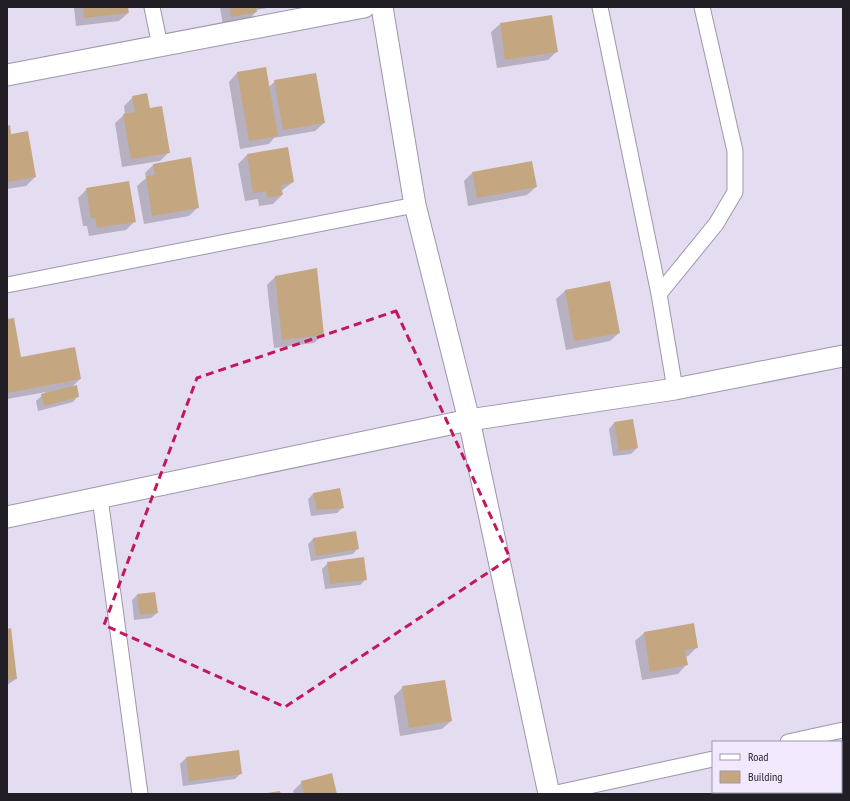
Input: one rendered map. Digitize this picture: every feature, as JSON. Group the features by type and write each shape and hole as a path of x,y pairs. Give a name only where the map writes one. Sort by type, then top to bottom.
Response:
{"street":[{"path":"152,7 160,46"},
{"path":"7,75 364,7"},
{"path":"382,7 414,205 468,420 549,794"},
{"path":"600,7 659,294 675,389"},
{"path":"659,294 716,224 735,192 735,151 702,7"},
{"path":"7,285 414,205"},
{"path":"7,517 468,420 675,389 843,356"},
{"path":"100,498 140,794"},
{"path":"793,741 843,730"},
{"path":"552,794 712,759"}],"highlighted area":[{"path":"396,311 510,558 285,707 104,625 197,378"}],"building":[{"path":"83,7 128,7 129,13 84,18"},
{"path":"230,7 256,7 257,12 231,17"},
{"path":"552,15 558,52 505,60 500,23"},
{"path":"266,67 278,136 249,141 237,72"},
{"path":"316,73 325,123 283,130 274,80"},
{"path":"147,93 150,108 162,106 170,153 131,159 123,114 135,112 132,96"},
{"path":"10,125 11,134 28,131 36,177 7,182 7,126"},
{"path":"288,147 294,182 281,185 283,195 267,198 266,191 253,193 247,154"},
{"path":"191,157 199,208 152,216 146,176 155,175 153,164"},
{"path":"532,161 537,187 477,198 472,172"},
{"path":"129,181 136,222 97,228 95,218 91,218 86,188"},
{"path":"317,268 324,335 282,340 275,276"},
{"path":"610,281 620,333 574,341 565,290"},
{"path":"14,318 21,357 75,347 81,379 7,393 7,319"},
{"path":"77,385 79,397 44,406 41,394"},
{"path":"633,419 638,448 619,451 614,422"},
{"path":"340,488 344,508 317,510 313,493"},
{"path":"356,531 359,549 316,556 313,538"},
{"path":"364,557 367,580 330,584 327,562"},
{"path":"155,592 158,613 140,615 137,594"},
{"path":"694,623 698,648 685,650 688,665 650,672 644,632"},
{"path":"11,628 17,679 7,680 7,629"},
{"path":"445,680 452,721 409,728 402,686"},
{"path":"239,750 242,774 189,781 186,757"},
{"path":"332,773 337,794 304,794 301,781"},
{"path":"280,791 281,794 267,794 267,793"}]}
